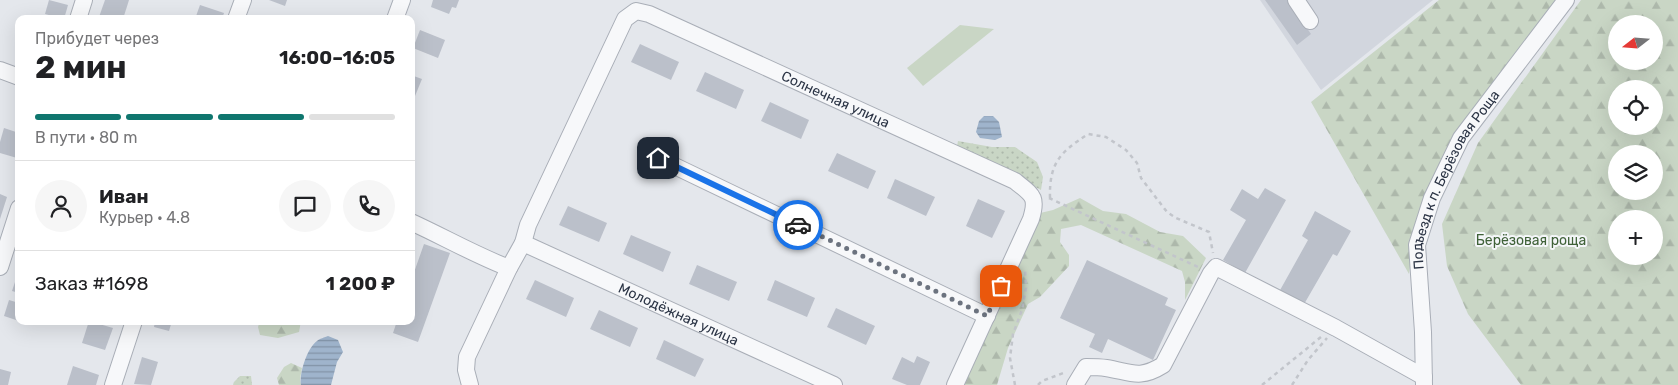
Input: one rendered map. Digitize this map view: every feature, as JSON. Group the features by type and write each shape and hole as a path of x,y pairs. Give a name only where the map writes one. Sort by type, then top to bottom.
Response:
{"street":[{"path":"79,15 84,0"},
{"path":"237,15 243,0"},
{"path":"396,15 402,0"},
{"path":"1296,0 1310,21"},
{"name":"Подъезд к п. Берёзовая Роща","path":"1424,381 1423,332 1417,245 1432,198 1461,138 1566,0"},
{"name":"Солнечная улица","path":"523,243 528,224 625,19 636,11 649,14 1015,181 1038,197"},
{"path":"0,70 15,76"},
{"path":"658,158 987,316"},
{"path":"955,385 1030,219 1038,197"},
{"path":"0,267 5,233 15,215"},
{"path":"415,224 474,254 509,268"},
{"path":"470,385 466,370 468,357 509,268 523,243"},
{"name":"Молодёжная улица","path":"523,243 834,385"},
{"path":"1078,379 1086,367 1104,367 1134,375 1153,371 1163,365 1213,270 1336,328 1424,381"},
{"path":"113,385 133,325"}],"path":[{"path":"1088,134 1106,137 1126,150 1137,163 1141,178 1167,212 1176,218 1209,232 1213,270 1038,197 1050,189 1056,160 1069,147 1088,134"},
{"path":"1016,385 1010,358 1013,334 1022,310 1026,288 1025,267"},
{"path":"1262,385 1323,335 1336,328"},
{"path":"1292,385 1308,360 1336,328"},
{"path":"1038,385 1042,381 1065,372 1078,379"}],"shaded area":[{"path":"1260,0 1433,0 1321,90"}],"green space":[{"path":"1439,0 1561,0 1457,137 1413,242 1409,274 1311,102"},
{"name":"Берёзовая роща","path":"1581,0 1678,0 1678,385 1521,385 1468,314 1447,266 1442,224 1478,143"},
{"path":"960,25 994,29 923,86 907,68"},
{"path":"958,141 992,147 1015,147 1037,162 1043,177 1041,190 957,146"},
{"path":"1080,198 1103,211 1126,214 1160,232 1183,236 1206,258 1185,300 1185,282 1182,271 1081,225 1061,229 1060,242 1069,255 1069,266 1040,297 1028,304 1008,348 997,385 959,385 1036,214 1053,210"},
{"path":"259,325 300,325 299,332 278,338 260,335"},
{"path":"291,363 302,368 301,385 279,385 277,378 284,367"},
{"path":"240,376 251,376 252,385 233,385"}],"water":[{"path":"984,116 993,116 999,122 1002,137 995,140 980,138 976,132 979,121"},
{"path":"328,336 338,340 343,352 337,362 331,385 301,385 303,368 310,349 318,340"}],"building":[{"path":"49,0 68,5 65,15 45,14"},
{"path":"105,0 129,0 124,15 100,15"},
{"path":"269,0 287,0 285,6"},
{"path":"433,0 459,0 456,8 452,7 449,14 431,7"},
{"path":"1265,0 1287,0 1311,34 1297,45"},
{"path":"200,5 224,13 223,15 196,15"},
{"path":"420,30 445,40 438,58 415,49 415,43"},
{"path":"640,44 679,62 671,80 631,62"},
{"path":"705,72 744,90 736,109 696,91"},
{"path":"415,76 422,79 415,96"},
{"path":"770,102 809,120 801,139 761,121"},
{"path":"4,128 15,132 15,157 0,153 0,142"},
{"path":"837,153 876,171 868,189 828,171"},
{"path":"895,179 935,197 926,216 887,198"},
{"path":"1265,188 1286,200 1245,273 1223,260 1246,220 1230,210 1242,189 1258,199"},
{"path":"0,194 7,197 0,219"},
{"path":"978,199 1005,211 992,238 966,226"},
{"path":"568,206 607,223 599,242 559,225"},
{"path":"1315,211 1351,231 1337,256 1333,254 1303,306 1279,292 1308,240 1302,236"},
{"path":"631,235 671,252 663,272 623,254"},
{"path":"424,244 450,253 418,342 393,333 396,325 415,325 415,270"},
{"path":"1087,260 1168,298 1165,305 1176,310 1153,360 1108,339 1102,353 1089,347 1095,334 1060,318"},
{"path":"697,265 737,282 729,301 689,284"},
{"path":"535,280 574,298 566,317 526,299"},
{"path":"775,280 815,298 807,317 767,300"},
{"path":"9,300 15,302 15,320 4,316"},
{"path":"836,308 875,326 866,345 827,327"},
{"path":"599,310 638,328 630,347 590,329"},
{"path":"88,325 103,325 113,328 105,350 82,343"},
{"path":"154,325 171,325 169,331 154,327"},
{"path":"664,340 704,359 695,377 656,359"},
{"path":"917,356 930,362 920,385 907,385 892,379 902,357 914,363"},
{"path":"142,357 158,362 151,385 134,384"},
{"path":"73,366 99,375 96,385 67,385"},
{"path":"0,369 11,372 8,385 0,385"}],"way so far":[{"path":"798,225 987,316 1001,286"}],"route":[{"path":"658,158 798,225"}]}
